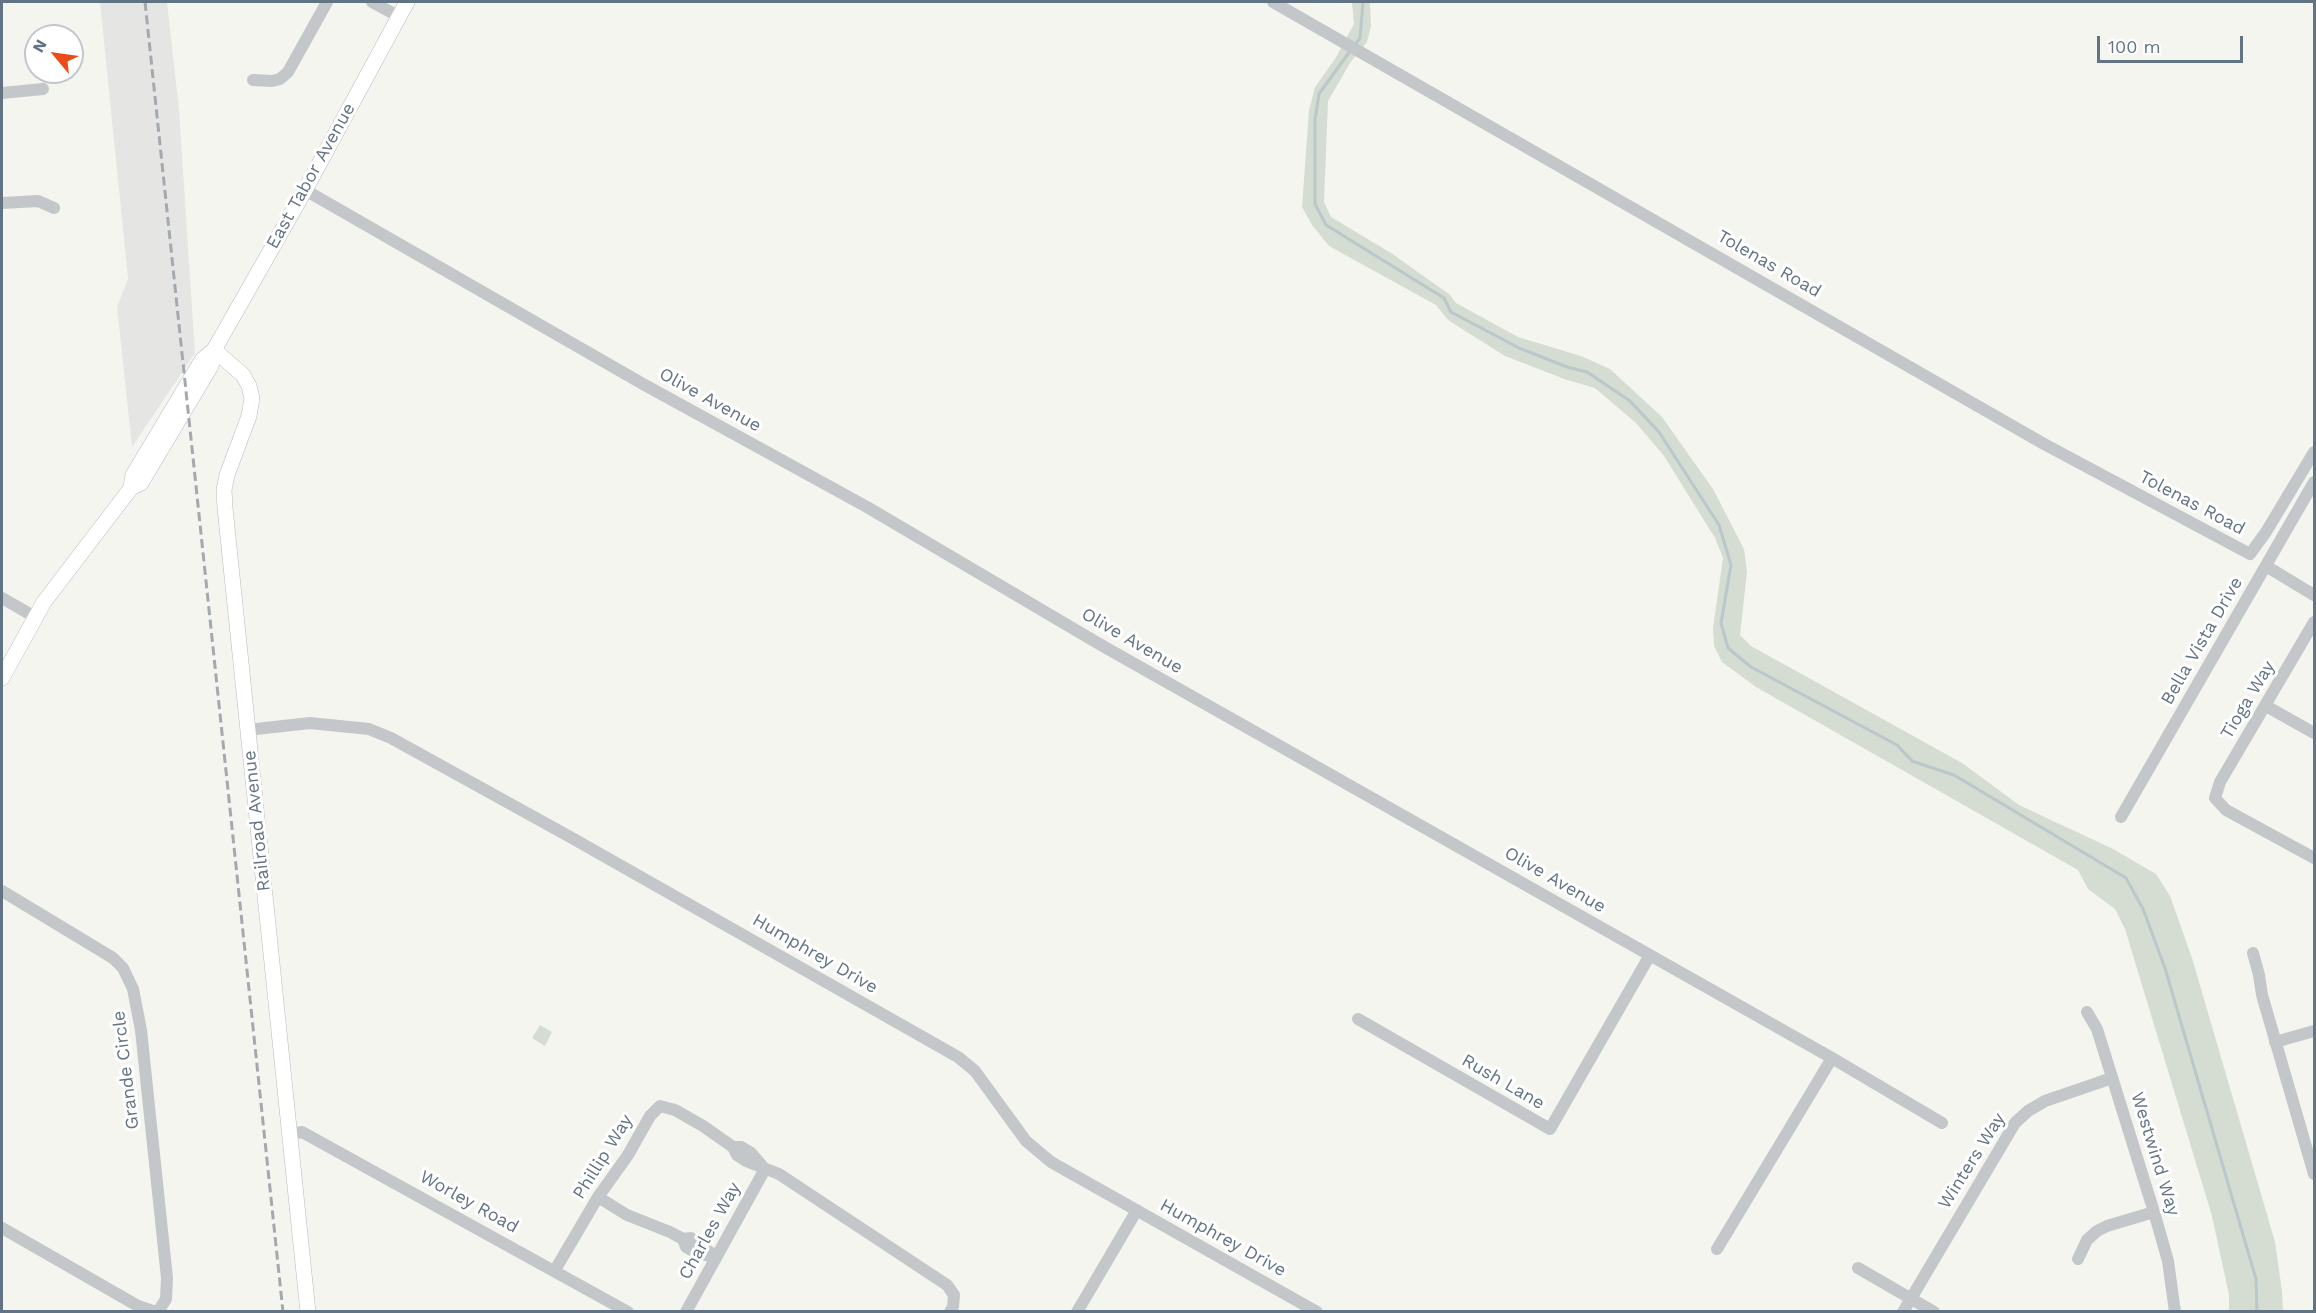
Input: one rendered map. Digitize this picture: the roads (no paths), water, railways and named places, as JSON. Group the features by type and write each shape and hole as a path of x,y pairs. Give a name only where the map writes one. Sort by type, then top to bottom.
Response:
{"main road":[{"name":"East Tabor Avenue","path":"2,678 35,617 131,488 133,475 202,360 214,350 305,190 407,2"},
{"name":"Railroad Avenue","path":"214,350 243,375 252,398 249,416 224,490 308,1311"}],"street":[{"path":"253,80 272,81 280,79 288,72 327,2"},
{"path":"372,2 398,16"},
{"name":"Tolenas Road","path":"1273,2 2044,444 2250,554 2266,532 2314,452"},
{"path":"2,93 43,89"},
{"name":"Olive Avenue","path":"305,190 643,384 867,507 1101,645 1832,1058 1942,1123"},
{"path":"2,203 38,201 54,208"},
{"name":"Bella Vista Drive","path":"2121,817 2314,482"},
{"path":"2266,566 2314,595"},
{"path":"2,598 35,617"},
{"name":"Tioga Way","path":"2314,622 2220,782 2215,798 2226,810 2314,858"},
{"path":"2266,705 2314,733"},
{"name":"Humphrey Drive","path":"247,730 310,723 369,729 391,738 958,1057 975,1071 1026,1141 1051,1162 1317,1311"},
{"name":"Grande Circle","path":"2,891 113,958 123,968 133,989 141,1030 167,1278 166,1299 157,1311 138,1306 2,1228"},
{"path":"2253,953 2275,1042 2312,1155 2314,1174"},
{"name":"Rush Lane","path":"1358,1019 1550,1129 1650,955"},
{"name":"Westwind Way","path":"2087,1012 2097,1029 2154,1212 2168,1261 2175,1311"},
{"path":"2275,1042 2314,1031"},
{"path":"1717,1249 1832,1058"},
{"name":"Winters Way","path":"1904,1311 2015,1123 2028,1111 2045,1101 2112,1077"},
{"name":"Phillip Way","path":"555,1270 650,1116 660,1107 675,1110 734,1147 737,1155 779,1174 947,1286 954,1295 953,1307 950,1311"},
{"name":"Worley Road","path":"290,1134 302,1132 628,1311"},
{"name":"Charles Way","path":"686,1311 765,1169"},
{"path":"598,1197 627,1215 683,1239 686,1247 695,1252 716,1258"},
{"path":"1077,1311 1137,1210"},
{"path":"2078,1259 2087,1240 2097,1231 2154,1212"},
{"path":"1858,1268 1934,1311"}],"waterway":[{"path":"1354,46 1360,38 1363,2"},
{"path":"1350,51 1319,94 1315,120 1315,204 1326,225 1444,298 1451,312 1519,348 1567,367 1587,372 1630,401 1659,432 1719,525 1731,565 1721,623 1728,648 1751,667 1897,745 1912,761 1954,775 2126,878 2143,909 2165,968 2256,1279 2257,1312"}],"railway":[{"path":"145,2 283,1312"}]}
